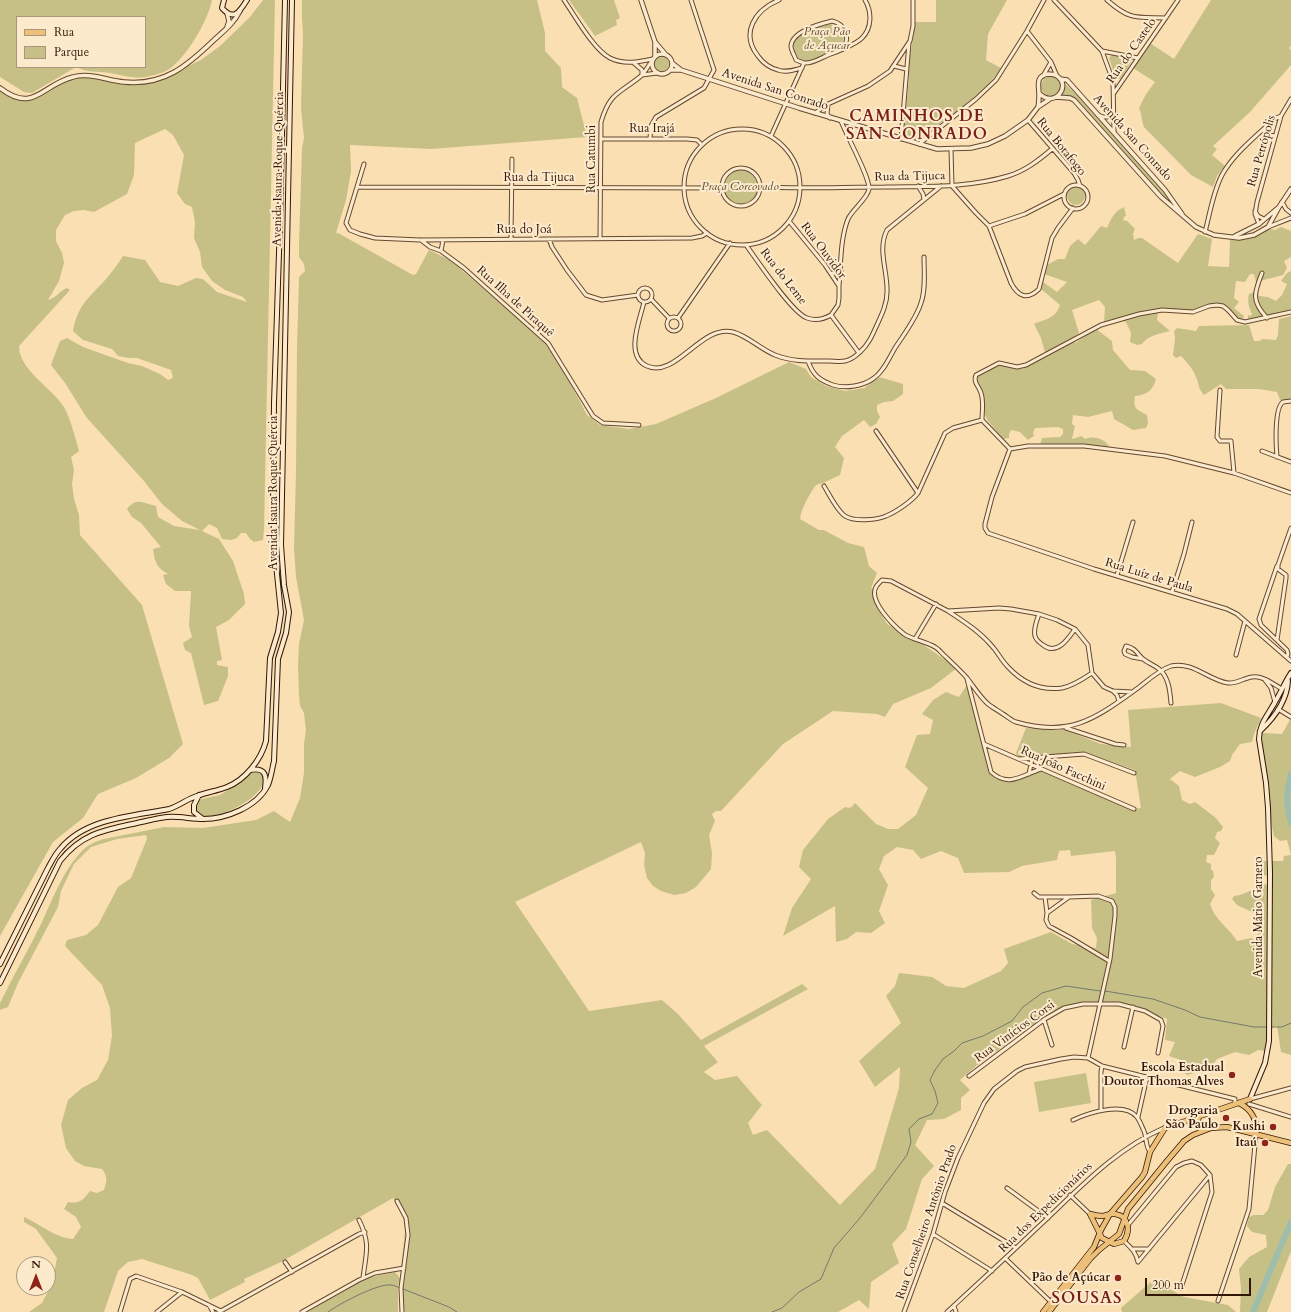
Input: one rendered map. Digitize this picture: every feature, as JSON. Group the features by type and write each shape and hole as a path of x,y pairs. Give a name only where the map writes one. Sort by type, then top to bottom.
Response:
{"main road":[{"path":"224,0 222,8 226,13 235,14 240,11 247,0"},
{"name":"Avenida Isaura Roque Quércia","path":"0,964 48,868 57,852 67,842 80,833 102,822 169,809 179,806 199,795 226,788 237,783 261,756 266,741 270,658 278,632 281,613 274,545 273,487 285,0"},
{"name":"Avenida Isaura Roque Quércia","path":"0,983 60,862 66,854 76,846 92,835 112,828 165,817 204,819 226,816 236,812 252,802 264,790 271,777 274,761 278,659 286,633 289,612 282,563 281,538 292,0"},
{"path":"1259,732 1262,723 1275,703 1291,673"},
{"path":"1259,732 1268,724 1278,710 1286,693 1288,678"},
{"path":"1282,688 1286,693"},
{"path":"1275,703 1278,710"},
{"name":"Avenida Mário Garnero","path":"1249,1104 1265,1063 1269,1041 1270,872 1268,808 1259,732"},
{"path":"249,770 259,769 265,773 266,777 264,790"},
{"path":"199,795 194,805 194,812 204,819"},
{"path":"1043,1312 1094,1247 1110,1214 1145,1172 1150,1152 1165,1128 1199,1115 1237,1104 1249,1104"},
{"path":"1237,1104 1249,1104"},
{"path":"1249,1104 1256,1123 1256,1134"},
{"path":"1199,1115 1198,1121 1201,1131"},
{"path":"1049,1312 1090,1259 1119,1234 1128,1210 1184,1141 1192,1135 1221,1126 1239,1129 1291,1143"},
{"path":"1090,1214 1101,1216 1110,1214 1120,1216 1125,1220 1128,1226 1128,1233 1124,1242 1114,1244 1102,1238 1090,1214"}],"street":[{"path":"564,0 595,45 610,58 618,61 634,63 653,59 660,54 666,55"},
{"path":"641,0 656,42 669,57 672,63 670,70 663,74 657,73 652,67 656,42"},
{"path":"650,138 651,126 656,117 704,88 714,70 691,0"},
{"path":"779,0 765,7 755,19 750,33 754,52 763,63 778,70 790,71 802,68"},
{"path":"844,48 847,41 847,36 841,25 832,21 816,26 797,35 791,46 796,60 804,64 844,48 863,38 867,32 870,21 870,11 865,0"},
{"path":"815,113 828,104 876,81 903,60 910,41 913,26 913,0"},
{"path":"919,144 976,99 996,80 1027,31 1044,0"},
{"path":"1054,0 1102,51 1113,81 1114,132"},
{"path":"1106,0 1119,11 1130,16 1143,18 1166,18"},
{"name":"Rua do Castelo","path":"1114,93 1178,0"},
{"path":"0,88 16,98 24,99 32,98 54,85 73,77 106,78 122,82 141,83 157,80 175,73 191,61 233,23 240,11"},
{"path":"226,13 229,21 227,28"},
{"path":"1027,31 1051,62 1062,83 1062,91 1056,97 1050,99 1039,93"},
{"path":"901,139 906,69 903,60 910,41"},
{"path":"1102,51 1138,58"},
{"name":"Rua Catumbi","path":"600,238 601,122 604,111 612,97 642,75 653,59"},
{"path":"1038,107 1038,84 1051,62"},
{"path":"634,63 642,70 642,75"},
{"name":"Avenida San Conrado","path":"672,63 681,70"},
{"path":"771,136 804,64"},
{"path":"894,66 906,69"},
{"name":"Avenida San Conrado","path":"670,70 681,70 830,118 938,149 971,148 988,144 1005,136 1028,120 1038,107 1050,99"},
{"name":"Rua Catumbi","path":"642,75 657,73"},
{"path":"1042,77 1049,74 1059,77"},
{"name":"Avenida San Conrado","path":"1059,77 1067,80 1114,132 1168,193 1184,217"},
{"name":"Avenida San Conrado","path":"1056,97 1070,98 1074,100 1161,197 1192,225 1214,235 1235,236 1239,238 1268,227"},
{"name":"Rua Petrópolis","path":"1255,211 1281,116 1291,99"},
{"path":"828,104 827,114 830,118"},
{"path":"1097,114 1107,117 1110,115 1113,108"},
{"path":"1205,232 1222,174 1235,158 1274,119 1281,116"},
{"name":"Rua Botafogo","path":"1028,120 1074,173 1080,186"},
{"path":"839,286 845,228 849,218 866,195 869,187 862,167 840,121"},
{"path":"733,129 759,131 771,136 782,144 795,163 799,174 800,188 798,204 789,221 780,231 761,242 746,245 730,243 713,238 693,220 684,199 683,188 686,168 701,144 715,135 733,129"},
{"path":"1263,130 1269,135 1275,136"},
{"name":"Rua Irajá","path":"601,139 688,139 697,140 701,144"},
{"path":"951,149 952,186 989,226 1011,283 1016,292 1022,296 1035,294 1039,289 1052,238 1073,208"},
{"name":"Rua da Tijuca","path":"760,187 800,188 952,186 1008,176 1021,171 1052,149"},
{"path":"511,239 512,159"},
{"path":"357,187 364,164"},
{"path":"740,168 746,168 752,171 759,181 760,187 759,194 756,199 751,204 745,206 732,204 723,195 721,188 724,177 728,172 740,168"},
{"path":"989,226 1025,214 1064,194 1068,187 1072,185 1080,186 1086,191 1088,198 1084,205 1077,209 1068,206 1065,202 1064,194"},
{"path":"918,186 924,194 924,199"},
{"path":"644,302 634,347 635,354 646,366 656,368 666,366 712,334 725,331 743,336 776,356 787,359 808,361 844,361 859,353 870,341 886,305 887,281 882,248 883,238 887,230 941,186"},
{"name":"Rua da Tijuca","path":"357,187 721,188"},
{"name":"Rua do Joá","path":"357,187 346,223 350,230 375,238 420,240 692,238 702,236 707,233"},
{"path":"1268,227 1291,189"},
{"path":"1268,227 1290,218 1290,213 1282,202"},
{"path":"1264,220 1279,207"},
{"path":"1255,211 1258,216 1267,222 1268,227"},
{"path":"1255,211 1262,230"},
{"name":"Avenida San Conrado","path":"1235,236 1264,220"},
{"name":"Rua Ouvidor","path":"789,221 839,286 838,305 831,315"},
{"path":"549,239 552,247 567,270 586,295 602,300 638,295 642,289 649,289 652,295 651,299 669,318"},
{"name":"Rua Ilha de Piraquê","path":"420,240 441,251 464,268 548,343 593,416 603,423 639,425"},
{"path":"441,251 443,240"},
{"path":"678,318 730,243"},
{"name":"Rua do Leme","path":"746,245 788,302 801,315 815,320 831,315"},
{"path":"808,361 816,376 837,386 850,387 874,379 885,365 919,308 923,293 924,257"},
{"path":"831,274 841,271"},
{"path":"1262,273 1255,290 1255,301 1260,311 1267,318"},
{"path":"638,295 644,302"},
{"path":"644,302 648,302 651,299"},
{"path":"1291,312 1241,322 1223,306 1217,305 1209,306 1193,312 1162,310 1139,314 1101,326 1026,366 1017,367 999,363 976,375 974,379 982,400 982,420 1010,449 1028,446 1084,446 1165,456 1234,473 1291,493"},
{"path":"831,315 859,353"},
{"path":"669,318 678,318 681,321 681,326 676,330 671,330 668,327 667,322 669,318"},
{"path":"1220,390 1217,437 1220,441 1231,441 1234,473"},
{"path":"1277,457 1276,445 1279,407 1283,402 1291,401"},
{"path":"824,486 843,515 850,519 858,521 886,517 914,498 918,493 945,433 953,428 982,420"},
{"path":"876,431 918,493"},
{"name":"Rua Luíz de Paula","path":"1010,449 990,504 985,524 985,528 988,533 1227,609 1245,621 1291,661"},
{"path":"1262,452 1291,462"},
{"path":"1117,575 1133,522"},
{"path":"1172,592 1192,522"},
{"path":"1286,657 1288,652 1261,625 1259,619 1291,528"},
{"path":"1277,640 1286,578 1285,574 1278,570 1278,566"},
{"path":"1092,673 1076,683 1062,688 1046,688 1029,684 1015,675 980,633 948,611 887,580 882,580 876,588 876,600 880,608 894,626 915,640 935,646 966,677 988,704 1015,722 1044,728 1065,728 1076,725 1094,717 1132,692 1161,670 1172,666 1181,665 1198,669 1219,681 1230,683 1253,677 1264,679 1282,688"},
{"path":"915,640 936,604"},
{"path":"948,611 999,608 1039,614 1076,629 1088,645 1092,673 1104,687 1113,691 1132,692"},
{"path":"1039,614 1035,629 1035,636 1046,648 1053,649 1061,646 1076,629"},
{"path":"1236,655 1245,621"},
{"path":"1143,659 1125,654 1124,650 1126,646 1133,648 1143,659 1161,670 1170,689 1170,703"},
{"path":"966,677 991,772 1001,779 1007,780 1041,769"},
{"path":"1264,679 1271,688 1275,703"},
{"path":"1113,691 1117,695 1119,701"},
{"path":"973,701 978,696 982,696"},
{"path":"1278,710 1291,717"},
{"path":"1076,725 1077,732"},
{"path":"1065,728 1115,744 1124,745"},
{"name":"Rua João Facchini","path":"984,744 1134,809"},
{"path":"1018,759 1084,754 1134,772"},
{"path":"1029,774 1032,759"},
{"path":"1034,893 1039,897 1045,898 1098,896 1112,901 1115,907 1109,961 1088,1058 1102,1066 1235,1098 1237,1104"},
{"path":"1047,913 1070,897"},
{"path":"1045,898 1047,913 1046,920 1049,926 1109,961"},
{"name":"Rua Vinícios Corsi","path":"969,1076 1044,1020 1064,1008 1083,1004 1119,1004 1133,1007 1161,1020 1163,1023 1158,1053"},
{"path":"1124,1047 1133,1007"},
{"path":"1044,1020 1052,1045"},
{"name":"Rua Conselheiro Antônio Prado","path":"904,1312 933,1234 945,1192 965,1141 984,1103 994,1089 1017,1071 1025,1067 1074,1057 1088,1058"},
{"path":"1101,1110 1102,1066"},
{"path":"1138,1117 1147,1077"},
{"path":"1249,1104 1291,1088"},
{"path":"1249,1104 1291,1116"},
{"path":"1073,1120 1082,1115 1101,1110 1127,1110 1138,1117 1145,1133 1146,1145 1150,1152"},
{"name":"Rua dos Expedicionários","path":"947,1312 1006,1259 1070,1195 1105,1164 1145,1138 1165,1128"},
{"path":"1218,1301 1249,1209 1256,1134"},
{"path":"1128,1226 1176,1167 1192,1161 1201,1165 1210,1175 1212,1192 1181,1288"},
{"path":"1124,1242 1133,1249 1138,1262 1210,1175"},
{"path":"1007,1188 1048,1218"},
{"path":"1070,1195 1090,1214"},
{"path":"397,1201 406,1218 408,1235 401,1288 402,1312"},
{"path":"942,1203 1016,1248"},
{"path":"359,1220 365,1232 368,1244 363,1278"},
{"path":"120,1312 130,1279 136,1276 182,1292 220,1312 365,1232"},
{"path":"933,1234 992,1271"},
{"path":"1133,1249 1150,1249"},
{"path":"1006,1259 1051,1302"},
{"path":"285,1262 292,1272"},
{"path":"302,1312 363,1278 375,1273 404,1268"},
{"path":"158,1312 182,1292"},
{"path":"209,1305 213,1312"},
{"path":"954,1306 956,1312"}],"green space":[{"path":"0,0 212,0 206,19 200,30 187,51 179,60 164,72 141,77 88,71 79,68 146,68 146,16 16,16 16,68 74,68 32,93 24,92 0,77"},
{"path":"263,0 275,0 263,540 254,542 246,533 241,533 237,538 231,540 222,539 217,528 209,524 202,531 219,539 233,561 244,594 245,604 229,620 216,627 222,660 217,661 217,665 228,667 228,676 218,701 204,705 191,653 185,650 183,643 192,637 189,626 191,591 175,591 166,584 163,575 168,574 161,569 154,557 153,549 161,547 141,523 132,517 127,509 134,503 143,502 156,506 158,517 174,526 200,530 182,521 162,504 144,481 87,418 65,383 51,365 60,341 67,338 83,347 128,363 142,366 160,374 168,380 173,378 171,370 137,358 118,356 112,349 83,340 73,331 78,314 85,302 106,279 123,256 145,260 160,282 178,286 196,278 203,279 217,292 247,302 243,297 225,290 212,281 202,267 200,252 194,238 195,222 192,207 185,204 177,193 184,155 173,135 165,129 135,143 134,175 127,194 94,212 84,210 74,211 65,215 56,230 56,241 62,253 64,263 59,281 48,300 67,288 70,290 19,346 20,355 24,363 59,400 69,417 79,451 71,457 74,470 72,484 74,499 79,515 80,535 142,605 183,744 169,758 136,778 98,794 83,818 53,842 0,936 0,88 12,96 28,99 54,85 79,76 123,82 157,80 201,60 220,46 250,17"},
{"path":"302,0 537,0 545,33 545,51 561,68 562,87 577,98 587,137 431,149 350,145 351,171 346,200 336,233 413,275 416,274 429,250 450,260 544,341 566,375 587,415 600,425 629,429 656,424 716,398 789,362 806,369 811,377 826,386 845,391 864,388 879,377 903,384 903,394 893,401 884,402 877,405 877,411 880,417 876,424 870,427 864,420 842,436 835,447 844,458 840,475 816,485 806,501 800,519 819,530 824,530 848,543 864,547 869,566 877,573 871,588 873,589 874,602 887,624 915,639 957,668 931,688 893,704 885,717 877,714 833,711 783,744 721,811 716,811 712,814 715,821 709,835 712,853 711,869 696,887 686,893 674,895 661,891 653,886 647,878 644,865 645,853 641,842 515,902 589,1011 662,1000 678,1014 701,1040 802,984 808,989 704,1046 718,1062 704,1072 715,1080 737,1076 762,1105 748,1123 753,1135 767,1130 840,1205 875,1169 899,1088 900,1067 875,1087 859,1061 901,1023 886,996 895,986 899,973 932,977 946,986 964,988 1001,971 1008,963 1004,949 1051,932 1072,944 1096,948 1097,938 1092,928 1091,900 1116,893 1115,851 1071,856 1070,850 1059,851 1057,860 1022,866 1009,872 964,873 958,858 941,851 921,859 913,850 897,847 884,856 879,869 888,885 879,911 885,923 871,933 856,932 847,939 836,942 835,906 783,936 792,908 811,879 799,867 803,850 828,819 845,807 851,807 855,803 876,824 888,829 898,829 916,815 928,788 905,767 917,735 930,734 933,720 922,714 933,700 946,692 959,697 967,685 991,772 1001,779 1017,778 1041,769 1134,809 1141,808 1135,770 1084,752 1065,753 1032,759 1019,759 1016,753 1026,728 1065,730 1101,744 1131,747 1128,710 1221,703 1261,718 1252,742 1240,744 1232,755 1230,761 1220,767 1195,777 1180,771 1170,779 1179,786 1182,800 1190,804 1195,802 1216,818 1223,827 1221,831 1217,832 1215,838 1220,843 1214,855 1207,855 1206,862 1211,864 1214,877 1211,880 1211,889 1215,895 1210,904 1218,919 1237,941 1251,938 1256,941 1259,939 1254,913 1237,905 1232,899 1234,896 1268,884 1268,876 1262,875 1258,865 1264,861 1283,861 1284,856 1291,855 1291,1055 1281,1052 1277,1026 1273,1027 1265,1051 1258,1050 1249,1055 1235,1052 1217,1059 1210,1069 1187,1075 1180,1070 1181,1060 1169,1056 1175,1042 1165,1040 1167,1019 1119,1002 1083,1003 1064,1007 1045,1017 976,1066 960,1080 970,1090 961,1098 961,1110 944,1119 927,1120 915,1145 934,1166 922,1179 906,1229 892,1244 899,1263 871,1282 869,1309 859,1300 838,1312 400,1312 399,1281 398,1312 307,1312 356,1283 371,1277 395,1272 400,1278 405,1232 403,1216 393,1198 281,1262 244,1279 245,1282 210,1300 198,1278 142,1259 128,1262 118,1271 104,1312 29,1312 42,1303 46,1296 56,1296 57,1258 36,1229 24,1222 24,1217 59,1236 73,1239 81,1227 76,1217 64,1209 68,1202 81,1201 90,1191 97,1193 104,1190 106,1182 106,1177 102,1169 84,1166 75,1161 66,1148 61,1125 68,1100 82,1088 97,1080 108,1060 112,1036 110,1008 102,985 65,946 67,940 86,935 98,925 118,887 131,878 147,839 146,835 117,839 91,847 74,864 61,891 58,907 18,983 8,1007 0,1010 0,1003 36,934 59,885 76,858 90,844 104,839 164,827 203,828 256,820 274,811 290,822 300,798 304,773 304,744 306,730 304,713 300,706 298,665 299,644 304,620 296,577 294,548 299,277 305,271 304,264 299,257 302,148 304,138 301,108"},
{"path":"569,0 614,0 620,18 616,20 617,25 595,36"},
{"path":"936,0 1007,0 988,34 986,60 1001,68 986,87 975,97 940,124 914,141 910,140 904,130 909,77 908,67 914,34 914,22 936,22"},
{"path":"1211,0 1291,0 1291,46 1289,48 1291,50 1291,65 1250,112 1213,146 1217,149 1212,155 1225,166 1217,176 1213,187 1191,175 1144,127 1139,108 1146,94 1155,82 1133,68 1150,43 1174,59"},
{"name":"Praça Pão de Açucar","path":"830,24 839,28 843,34 843,42 838,49 807,62 798,58 794,47 798,38 809,31"},
{"path":"1112,55 1129,59 1131,62 1121,79 1116,79 1109,58"},
{"path":"661,56 667,58 669,64 667,70 661,72 655,70 653,64 655,58"},
{"path":"1051,76 1058,79 1061,86 1058,93 1051,96 1044,93 1041,86 1044,79"},
{"path":"1063,82 1077,95 1163,191 1175,206 1174,209 1079,102 1070,96 1059,97"},
{"name":"Praça Corcovado","path":"740,169 750,172 755,177 758,187 755,197 750,202 740,205 730,202 725,197 722,187 725,177 730,172"},
{"path":"1072,187 1080,187 1085,192 1083,203 1080,205 1072,205 1067,200 1067,192"},
{"path":"1124,207 1126,216 1123,220 1127,221 1135,229 1133,234 1134,240 1142,238 1178,263 1198,234 1212,239 1208,266 1229,267 1230,240 1245,238 1265,228 1275,230 1281,227 1291,231 1291,257 1284,261 1287,268 1283,275 1256,282 1254,274 1250,274 1245,282 1236,281 1234,298 1239,302 1234,308 1244,316 1242,320 1238,319 1223,305 1213,304 1192,311 1158,312 1157,320 1170,331 1158,334 1142,344 1137,345 1130,342 1131,333 1126,322 1115,319 1104,323 1105,307 1099,300 1072,310 1079,333 1072,339 1075,343 1096,329 1112,341 1113,350 1130,370 1145,371 1156,379 1153,387 1148,392 1135,396 1134,404 1136,408 1147,415 1148,423 1146,428 1133,430 1114,419 1112,411 1088,417 1073,415 1072,424 1075,426 1072,439 1082,436 1085,439 1092,437 1103,440 1110,448 1085,445 1040,445 1042,438 1060,437 1063,434 1063,429 1058,427 1035,428 1033,433 1034,436 1028,440 1020,432 1011,430 1009,438 1003,439 988,421 984,413 983,394 977,382 977,376 997,364 1022,369 1046,356 1041,338 1034,324 1056,313 1060,305 1041,289 1043,282 1057,292 1067,282 1044,274 1047,265 1058,259 1065,259 1070,246 1078,239 1085,245 1101,226 1107,228 1114,215"},
{"path":"1291,271 1291,311 1255,319 1248,319 1248,315 1251,316 1252,314 1248,299 1249,294 1257,291 1259,296 1268,297 1276,301 1282,295 1287,284 1281,281 1287,273"},
{"path":"1291,316 1291,403 1285,403 1280,400 1277,392 1259,389 1226,389 1221,384 1204,395 1200,390 1195,374 1190,366 1181,356 1176,358 1173,355 1175,338 1174,331 1177,328 1196,331 1199,326 1249,325 1254,341 1260,341 1262,339 1276,340 1278,335 1279,319"},
{"path":"1291,718 1291,855 1287,840 1280,841 1274,836 1264,790 1262,733 1282,734"},
{"path":"260,771 264,779 262,786 246,802 235,808 213,816 204,817 196,814 194,804 197,800 220,795 240,782 249,773"},
{"path":"1086,1073 1091,1103 1039,1112 1034,1082"},
{"path":"1288,1164 1291,1164 1291,1251 1267,1312 1240,1312 1241,1288 1239,1269 1249,1257 1267,1247 1266,1235 1252,1232 1247,1226 1249,1217 1254,1215 1263,1215 1268,1210 1275,1187"},
{"path":"1153,1280 1184,1297 1228,1305 1236,1312 1122,1312 1121,1308"}],"waterway":[{"path":"1291,774 1287,798 1291,823"},
{"path":"772,1312 782,1308 799,1292 821,1279 834,1248 860,1218 907,1155 911,1142 909,1129 919,1119 932,1114 938,1103 930,1080 943,1059 962,1043 983,1036 1012,1021 1023,1007 1042,993 1066,986 1100,991"},
{"path":"1105,991 1153,999 1200,1017 1254,1027 1266,1027"},
{"path":"1272,1027 1282,1027 1291,1023"},
{"path":"1253,1312 1291,1222"},
{"path":"328,1312 349,1299 377,1287 391,1285 400,1288"},
{"path":"403,1289 449,1307 457,1312"}],"place":[{"name":"Escola Estadual Doutor Thomas Alves","path":"1232,1075"},
{"name":"Drogaria São Paulo","path":"1226,1118"},
{"name":"Kushi","path":"1273,1127"},
{"name":"Itaú","path":"1265,1143"},
{"name":"Pão de Açúcar","path":"1118,1278"}],"district":[{"name":"CAMINHOS DE SAN CONRADO","path":"917,126"},
{"name":"SOUSAS","path":"1087,1299"}]}
